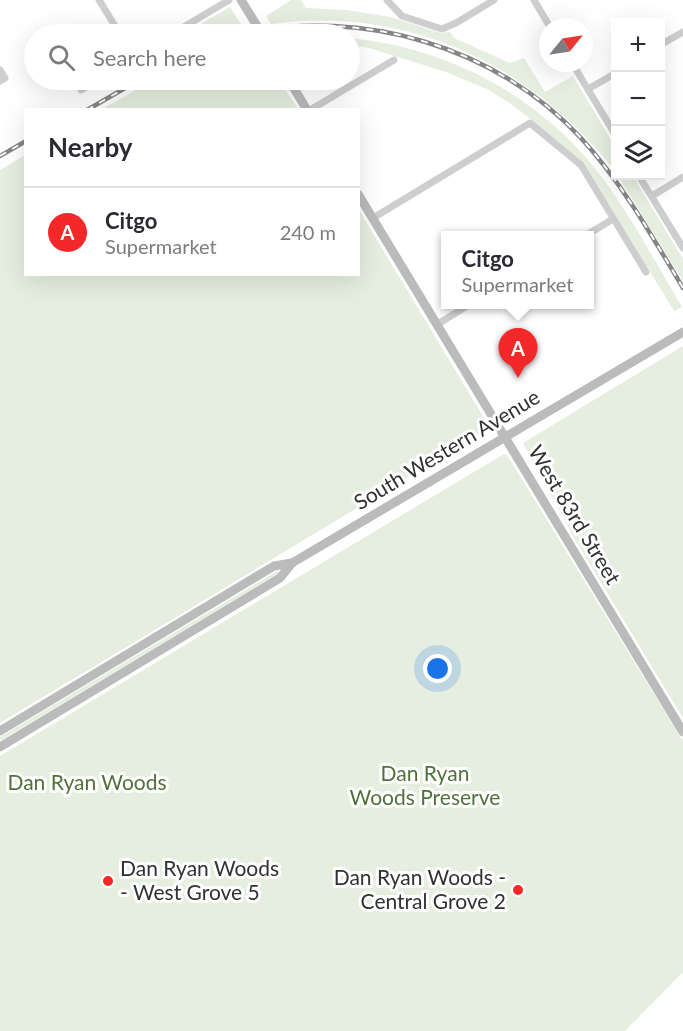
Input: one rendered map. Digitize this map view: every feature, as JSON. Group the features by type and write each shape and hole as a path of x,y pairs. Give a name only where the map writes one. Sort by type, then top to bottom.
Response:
{"main road":[{"path":"241,0 256,24"},
{"path":"295,90 307,108"},
{"name":"West 83rd Street","path":"360,197 683,732"},
{"name":"South Western Avenue","path":"0,731 274,566 292,562 683,331"},
{"name":"South Western Avenue","path":"0,747 280,578 292,562"}],"street":[{"path":"99,0 114,24"},
{"path":"189,24 229,0"},
{"path":"387,0 398,14 442,29 494,0"},
{"path":"534,0 545,18"},
{"path":"665,42 683,32"},
{"path":"360,80 394,60"},
{"path":"0,70 3,80"},
{"path":"578,72 611,129"},
{"path":"588,89 611,75"},
{"path":"311,108 342,90"},
{"path":"373,218 530,123 581,165 646,272"},
{"path":"652,196 683,177"},
{"path":"642,180 683,248"},
{"path":"593,231 613,219"},
{"path":"438,324 462,309"}],"green space":[{"path":"291,0 301,0 306,8 346,10 391,17 441,33 450,32 454,38 510,63 524,58 545,92 573,76 611,140 611,166 582,133 545,101 506,73 463,51 418,34 370,24 321,21 271,24 266,16"},
{"path":"230,7 241,24 200,24"},
{"path":"360,39 385,43 453,63 485,78 544,117 570,141 606,183 682,307 674,311 584,163 511,104 489,90 446,72 360,47"},
{"path":"136,90 286,90 297,108 104,108"},
{"path":"24,156 24,276 360,276 360,212 490,428 0,723 0,170"},
{"path":"620,180 635,180 683,259 683,281"},
{"path":"683,346 683,718 577,543 523,443"},
{"name":"Dan Ryan Woods Preserve","path":"504,454 507,455 683,741 683,972 625,1031 0,1031 0,756"},
{"path":"277,571 278,574 0,741 0,737"}],"railway":[{"path":"360,29 380,31 425,42 468,58 509,80 547,106 581,138 610,173 636,210 683,288"},
{"path":"90,108 122,90"},
{"path":"0,156 24,142"}],"place":[{"name":"Citgo","path":"518,378"},
{"name":"Dan Ryan Woods - West Grove 5","path":"108,881"},
{"name":"Dan Ryan Woods - Central Grove 2","path":"518,890"}],"park label":[{"name":"Dan Ryan Woods","path":"87,783"}]}
